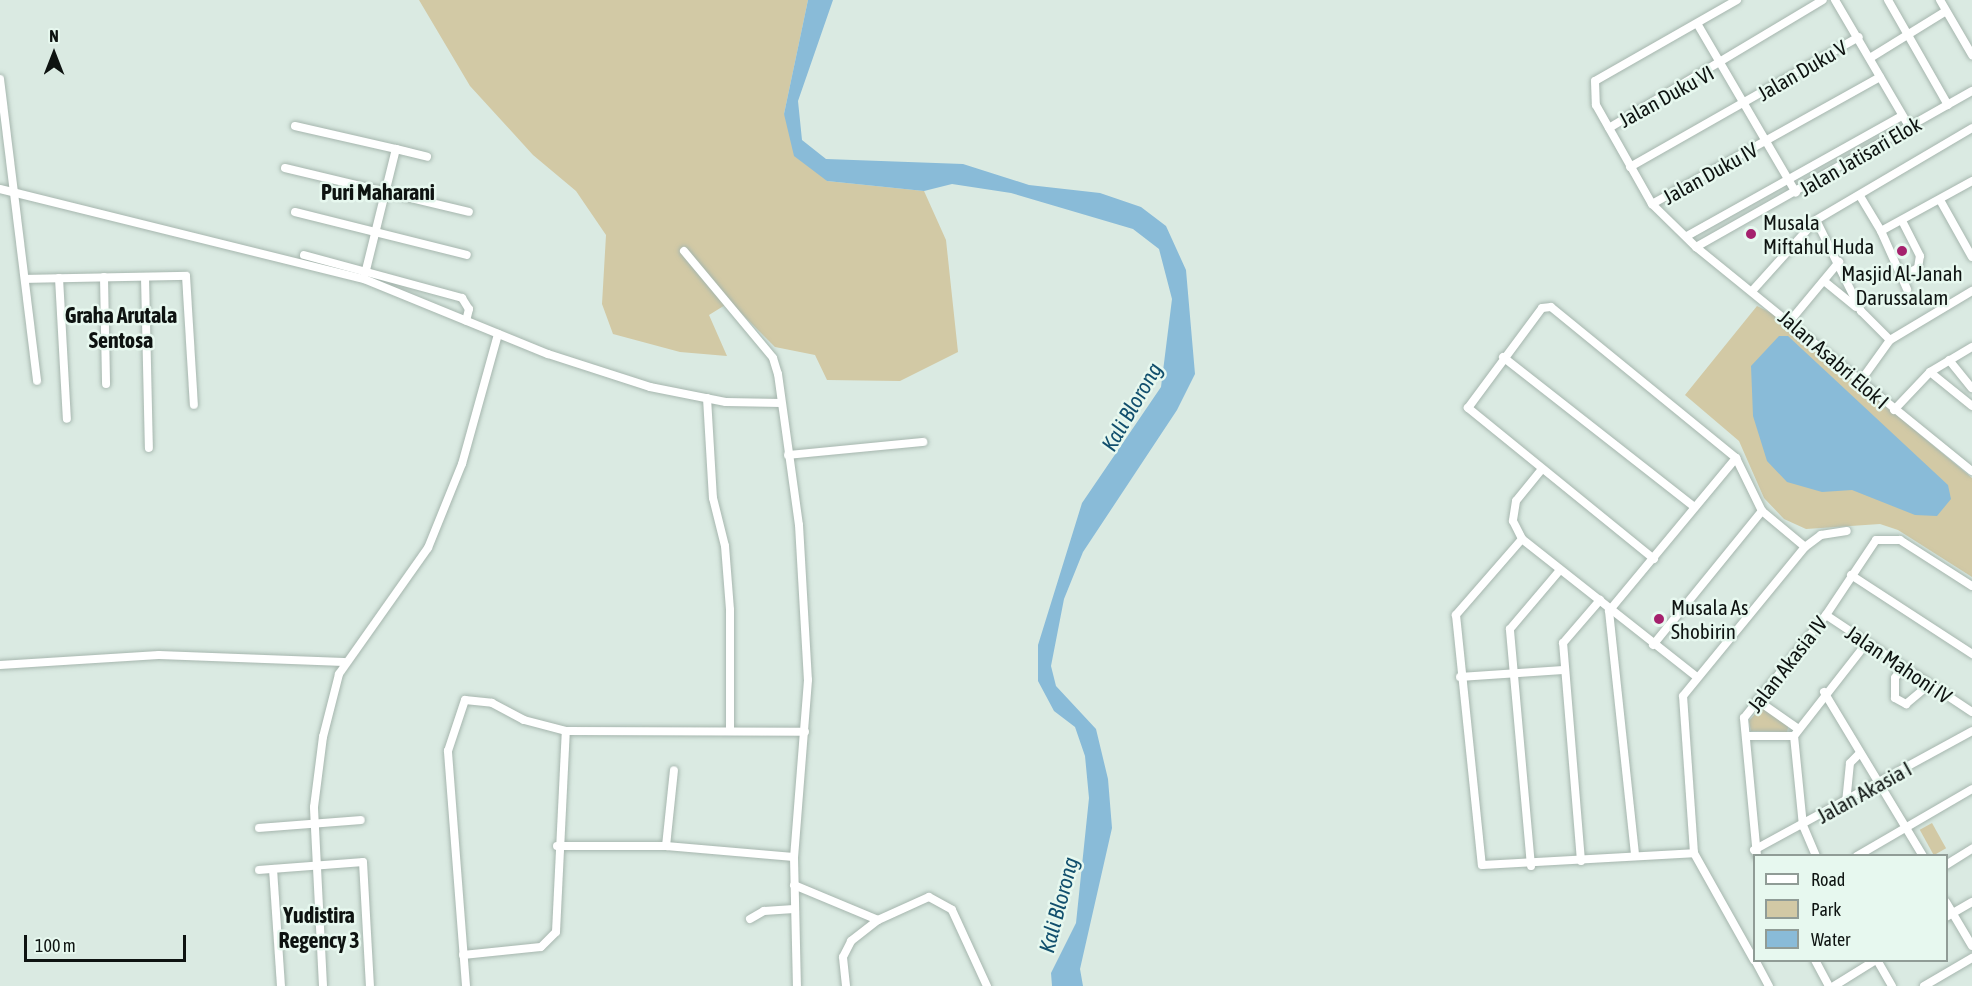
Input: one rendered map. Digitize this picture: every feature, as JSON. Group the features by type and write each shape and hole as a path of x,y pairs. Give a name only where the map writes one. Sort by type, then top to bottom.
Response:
{"street":[{"path":"1696,247 1652,204 1596,105 1595,81 1698,25 1737,0"},
{"name":"Jalan Duku VI","path":"1609,128 1723,64 1823,0"},
{"path":"1835,0 1859,37 1910,128"},
{"path":"1888,0 1948,105"},
{"path":"1940,0 1972,55"},
{"path":"1870,58 1946,11"},
{"path":"1698,25 1723,64"},
{"name":"Jalan Duku V","path":"1630,167 1859,37"},
{"name":"Jalan Duku VI","path":"1723,64 1744,103"},
{"name":"Jalan Duku IV","path":"1652,204 1880,77"},
{"path":"0,79 37,381"},
{"name":"Jalan Jatisari Elok","path":"1696,247 1796,193 1972,91"},
{"name":"Jalan Duku V","path":"1744,103 1768,141"},
{"name":"Jalan Jatisari Elok","path":"1687,236 1790,183 1902,116"},
{"path":"295,126 427,157"},
{"path":"1753,290 1815,220 1860,196 1972,128"},
{"name":"Jalan Duku IV","path":"1768,141 1796,193"},
{"path":"365,274 396,149"},
{"path":"285,168 469,212"},
{"path":"1881,231 1972,181"},
{"path":"0,189 15,190 49,204 364,279 498,334 650,387 707,398 781,403"},
{"path":"1860,196 1881,231 1907,289"},
{"path":"1940,200 1972,257"},
{"path":"295,212 467,255"},
{"path":"1815,220 1839,262 1861,311"},
{"path":"1901,277 1918,268 1920,256 1902,221"},
{"name":"Jalan Asabri Elok I","path":"1696,247 1753,290 1862,379 1894,410 1972,471"},
{"path":"684,251 773,358 781,403 803,596 805,732 794,857 797,986"},
{"path":"304,255 365,274 462,298 469,309 466,321"},
{"path":"1790,321 1839,262"},
{"path":"25,279 186,276 194,405"},
{"path":"104,277 106,384"},
{"path":"145,277 149,448"},
{"path":"59,278 68,419"},
{"path":"1824,280 1861,311 1890,340"},
{"path":"1862,379 1890,340 1972,291"},
{"path":"1654,559 1468,408 1503,357 1540,310 1551,307 1736,458 1762,511 1805,547"},
{"path":"328,986 316,824 323,737 344,662 428,548 462,464 498,334"},
{"path":"1894,410 1930,372 1972,347"},
{"path":"1503,357 1694,507"},
{"path":"1949,360 1972,388"},
{"path":"1930,372 1972,406"},
{"path":"707,398 713,498 729,599 730,728"},
{"path":"788,455 923,442"},
{"path":"1635,856 1609,611 1736,458"},
{"path":"1542,469 1516,501 1513,521 1522,539 1599,600 1609,611 1697,677"},
{"path":"1653,645 1762,511"},
{"path":"1753,956 1694,853 1683,699 1697,677 1805,547 1821,535 1847,531"},
{"name":"Jalan Akasia IV","path":"1756,853 1744,718 1826,615 1876,540 1887,536 1972,586"},
{"path":"1522,539 1459,606 1460,677 1480,861 1487,867 1531,866 1694,853"},
{"path":"1531,866 1510,629 1560,570"},
{"path":"1851,575 1972,654"},
{"path":"1581,861 1563,670 1564,640 1599,600"},
{"name":"Jalan Mahoni IV","path":"1826,615 1865,645 1972,712"},
{"path":"1816,854 1803,826 1796,732 1824,692 1865,645"},
{"path":"0,665 159,655 344,662"},
{"path":"1902,668 1895,678 1895,698 1906,704 1929,685"},
{"path":"1460,677 1563,670"},
{"path":"1824,692 1922,854"},
{"path":"466,986 448,751 458,712 471,698 566,731 730,728 805,732"},
{"path":"1757,700 1796,732"},
{"path":"463,955 541,947 550,941 556,932 557,846 566,731"},
{"name":"Jalan Akasia I","path":"1756,853 1972,731"},
{"path":"1746,736 1796,732"},
{"path":"1846,803 1850,763 1860,753"},
{"path":"666,846 674,770"},
{"path":"1859,854 1908,828 1972,789"},
{"path":"259,828 361,820"},
{"path":"557,846 666,846 794,857"},
{"path":"1948,863 1972,849"},
{"path":"259,870 363,862 370,986"},
{"path":"273,869 281,986"},
{"path":"794,885 878,920"},
{"path":"846,986 846,950 878,920 919,898 941,901 952,910 987,986"},
{"path":"1972,902 1949,915 1972,946"},
{"path":"750,919 765,910 794,909"},
{"path":"324,947 324,986"},
{"path":"1924,986 1972,958"},
{"path":"1756,962 1769,986"},
{"path":"1816,962 1832,986 1874,962"},
{"path":"1878,962 1892,986"}],"green space":[{"path":"419,0 808,0 784,114 827,181 924,191 946,240 958,352 900,381 827,380 815,355 775,347 730,302 709,315 727,356 680,352 613,334 602,304 606,235 576,191 533,155 470,86"},
{"path":"1757,306 1778,316 1972,478 1972,577 1898,530 1880,524 1806,529 1784,519 1764,498 1739,441 1685,395"},
{"path":"1763,705 1789,724 1787,732 1751,731 1749,721"},
{"path":"1932,823 1946,848 1933,854 1920,830"}],"water":[{"path":"808,0 833,0 798,101 802,140 826,159 963,164 1029,185 1100,193 1141,207 1166,226 1186,270 1195,374 1177,410 1083,552 1064,599 1051,666 1056,686 1096,729 1108,779 1112,828 1080,969 1083,986 1052,986 1051,973 1076,923 1089,798 1085,756 1075,727 1054,711 1038,681 1038,645 1082,503 1161,387 1172,299 1159,249 1133,229 1011,193 952,184 924,191 827,181 794,156 784,114"},
{"path":"1779,336 1788,336 1948,485 1951,499 1937,516 1915,515 1852,490 1822,492 1787,482 1767,461 1753,416 1751,366"}],"place":[{"name":"Musala Miftahul Huda","path":"1751,234"},
{"name":"Masjid Al-Janah Darussalam","path":"1902,251"},
{"name":"Musala As Shobirin","path":"1659,619"}],"district":[{"name":"Puri Maharani","path":"378,193"},
{"name":"Graha Arutala Sentosa","path":"121,328"},
{"name":"Yudistira Regency 3","path":"319,928"}],"water label":[{"name":"Kali Blorong","path":"1132,407"},
{"name":"Kali Blorong","path":"1059,905"}]}
